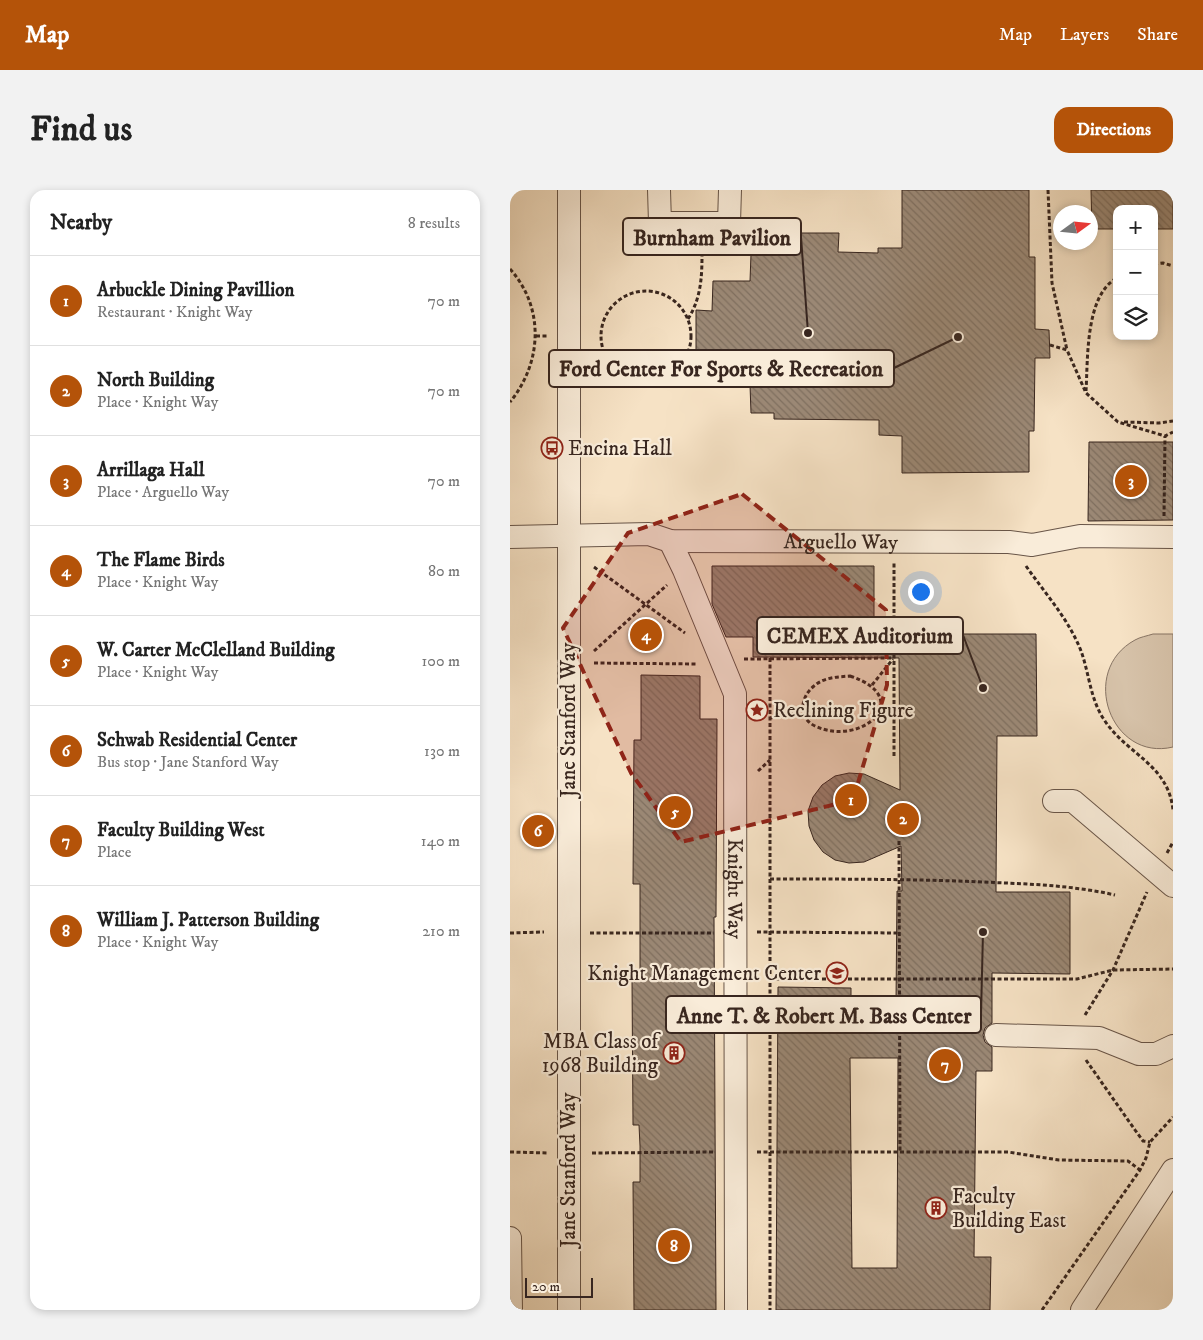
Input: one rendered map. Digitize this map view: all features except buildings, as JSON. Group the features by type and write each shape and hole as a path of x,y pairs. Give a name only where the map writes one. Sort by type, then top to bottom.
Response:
{"street":[{"name":"Jane Stanford Way","path":"568,1310 569,190"},
{"path":"659,190 660,223 729,223 730,190"},
{"name":"Arguello Way","path":"510,536 649,534 670,541 1009,542 1032,546 1080,536 1169,538"},
{"name":"Knight Way","path":"670,541 684,570 735,694 736,1310"},
{"path":"1054,801 1073,801 1164,880"},
{"path":"996,1035 1100,1038 1139,1054 1156,1054 1173,1046"},
{"path":"1082,1310 1173,1170"},
{"path":"510,1238 511,1310"}],"path":[{"path":"1048,190 1052,283 1067,350 1086,393 1118,422 1165,436 1173,432"},
{"path":"688,319 701,290 702,223"},
{"path":"1158,264 1173,266"},
{"path":"510,269 521,282 532,307 536,336 533,360 523,386 510,402"},
{"path":"1086,393 1091,321 1098,301 1113,280"},
{"path":"644,291 658,293 671,298 681,307 688,319 694,335 684,361 675,372 662,379 648,382 633,380 620,374 609,363 603,350 600,336 603,322 609,310 619,300 631,293 644,291"},
{"path":"536,336 547,336"},
{"path":"1050,345 1067,350"},
{"path":"1118,422 1159,423 1173,421"},
{"path":"1165,436 1169,538"},
{"path":"1009,542 1062,615 1075,639 1089,685 1102,717 1118,738 1158,772 1172,796 1173,810"},
{"path":"894,543 894,756"},
{"path":"594,567 690,637"},
{"path":"594,651 684,570"},
{"path":"770,658 770,1310"},
{"path":"872,685 894,658"},
{"path":"850,676 872,685 881,698 881,709 872,721 858,729 839,732 825,730 810,723 802,712 804,697 814,685 829,678 850,676"},
{"path":"770,718 802,712"},
{"path":"899,840 900,1152"},
{"path":"1082,1020 1164,880 1173,842"},
{"path":"770,879 899,878 1065,886 1115,895"},
{"path":"510,933 544,932"},
{"path":"770,980 1077,979 1113,970 1173,969"},
{"path":"1084,1057 1135,1130 1144,1141 1150,1142"},
{"path":"1042,1310 1140,1170 1146,1158 1150,1142 1173,1117"},
{"path":"510,1152 551,1153"},
{"path":"589,1153 1008,1152 1059,1160 1128,1161 1140,1170"}],"highlighted area":[{"path":"742,494 886,610 887,685 853,800 681,842 631,773 563,628 628,533"}],"shaded area":[{"path":"1153,634 1173,634 1173,747 1151,748 1133,741 1119,728 1109,711 1106,691 1108,672 1118,654 1135,640"}],"place":[{"name":"Burnham Pavilion","path":"808,333"},
{"name":"Ford Center For Sports & Recreation","path":"958,337"},
{"name":"Encina Hall","path":"552,448"},
{"name":"Arrillaga Hall","path":"1131,481"},
{"name":"The Flame Birds","path":"646,635"},
{"name":"CEMEX Auditorium","path":"983,688"},
{"name":"Reclining Figure","path":"757,710"},
{"name":"Arbuckle Dining Pavillion","path":"851,800"},
{"name":"W. Carter McClelland Building","path":"675,812"},
{"name":"North Building","path":"903,819"},
{"name":"Schwab Residential Center","path":"538,831"},
{"name":"Anne T. & Robert M. Bass Center","path":"983,932"},
{"name":"Knight Management Center","path":"837,973"},
{"name":"MBA Class of 1968 Building","path":"674,1053"},
{"name":"Faculty Building West","path":"945,1065"},
{"name":"Faculty Building East","path":"936,1208"},
{"name":"William J. Patterson Building","path":"674,1246"}]}
